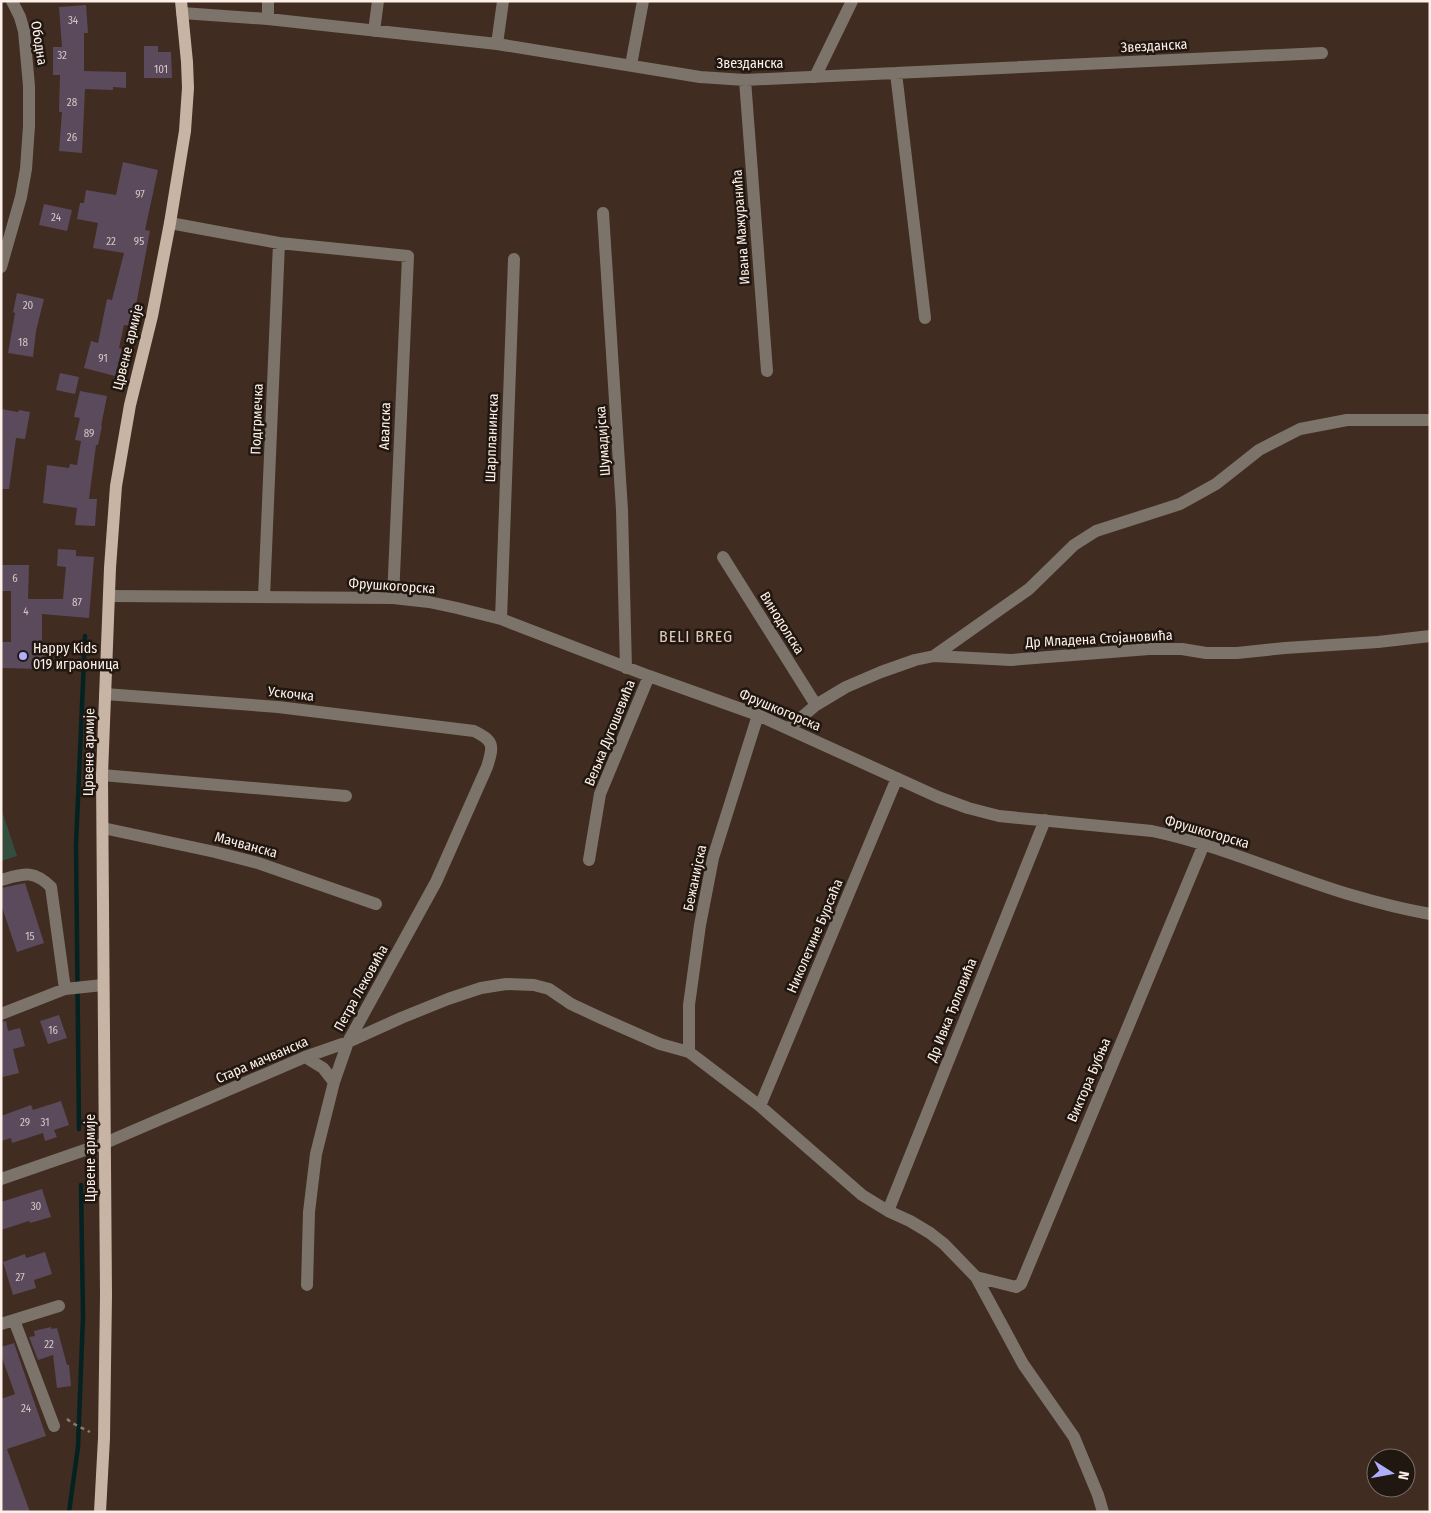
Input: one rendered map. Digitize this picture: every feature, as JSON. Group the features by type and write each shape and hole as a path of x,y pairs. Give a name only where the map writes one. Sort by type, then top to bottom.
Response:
{"main road":[{"name":"Црвене армије","path":"100,1512 104,1438 105,1143 102,775 109,596 116,486 130,405 152,316 170,223 186,113 187,62 182,7"}],"street":[{"name":"Ободна","path":"1,267 21,197 26,169 29,126 30,86 24,31 12,1"},
{"path":"268,1 268,19"},
{"path":"374,32 378,1"},
{"path":"497,44 503,1"},
{"path":"631,65 643,1"},
{"path":"815,77 852,1"},
{"name":"Звезданска","path":"182,7 374,32 497,44 700,77 745,80 1322,53"},
{"path":"896,73 925,318"},
{"name":"Ивана Мажуранића","path":"745,80 767,372"},
{"name":"Шумадијска","path":"603,213 622,510 626,668"},
{"path":"170,223 280,243"},
{"name":"Авалска","path":"280,243 408,256 393,598"},
{"name":"Подгрмечка","path":"264,597 280,243"},
{"name":"Шарпланинска","path":"501,619 514,259"},
{"path":"934,656 1029,589 1074,545 1096,531 1180,504 1216,484 1259,450 1300,429 1346,420 1430,420"},
{"name":"Винодолска","path":"723,557 816,705"},
{"name":"Фрушкогорска","path":"109,596 393,598 439,604 501,619 626,668 758,715 938,797 968,808 999,816 1175,836 1204,844 1348,894 1430,914"},
{"name":"Др Младена Стојановића","path":"789,728 816,705 846,687 915,660 934,656 1011,660 1149,649 1237,653 1430,636"},
{"name":"Вељка Дугошевића","path":"589,860 600,794 649,676"},
{"name":"Ускочка","path":"105,694 278,707 474,731"},
{"name":"Бежанијска","path":"689,1052 689,1005 712,858 758,715"},
{"name":"Петра Лековића","path":"307,1285 309,1212 316,1154 334,1082 348,1042 436,882 488,767 492,750 491,743 486,737 474,731"},
{"path":"102,775 346,796"},
{"name":"Николетине Бурсаћа","path":"760,1106 897,778"},
{"name":"Др Ивка Ђоловића","path":"888,1211 1045,820"},
{"name":"Мачванска","path":"103,828 258,862 376,904"},
{"name":"Виктора Бубња","path":"976,1277 1016,1287 1021,1284 1204,844"},
{"path":"1,880 27,873 36,875 51,887 65,989"},
{"name":"Стара мачванска","path":"1,1179 105,1143 305,1057 348,1042 430,1006 481,988 506,984 534,985 548,989 572,1004 601,1018 660,1044 689,1052"},
{"path":"1,1014 65,989 104,985"},
{"path":"689,1052 760,1106 862,1196 930,1233 944,1244 976,1277 1023,1364 1074,1437 1103,1512"},
{"path":"305,1057 324,1068 334,1082"},
{"path":"54,1426 7,1322 59,1306"}],"path":[{"path":"72,1423 89,1431"}],"green space":[{"path":"1,808 17,856 1,861"}],"building":[{"path":"86,5 88,33 84,33 84,71 126,72 126,88 113,87 113,90 85,89 82,153 59,151 62,112 59,112 60,75 53,75 53,47 62,47 59,7"},
{"path":"144,46 158,46 158,52 171,52 172,78 144,78"},
{"path":"123,162 158,170 145,230 150,231 132,326 124,325 119,348 122,349 115,376 84,368 91,341 98,343 107,299 112,300 124,253 93,248 98,223 77,219 80,203 84,203 86,190 116,195"},
{"path":"44,204 72,210 67,231 39,225"},
{"path":"17,293 44,299 36,331 33,357 8,353"},
{"path":"60,373 79,377 75,394 56,390"},
{"path":"80,391 107,396 98,445 96,445 89,499 97,499 95,526 75,525 77,508 43,503 47,465 69,468 70,464 77,465 81,441 75,440 80,418 74,417"},
{"path":"1,409 30,412 25,439 16,438 9,489 1,489"},
{"path":"58,549 76,550 76,556 94,557 89,618 42,614 42,643 46,643 45,669 1,668 1,642 11,642 11,591 1,591 1,565 29,565 28,599 63,599 66,567 57,566"},
{"path":"25,883 44,943 17,952 1,904 1,888"},
{"path":"59,1015 67,1038 48,1044 40,1021"},
{"path":"6,1021 8,1031 20,1028 25,1046 13,1049 19,1073 3,1077 1,1071 1,1022"},
{"path":"61,1101 69,1125 54,1130 57,1137 45,1141 43,1133 12,1143 11,1138 1,1141 1,1116 31,1105 33,1110"},
{"path":"42,1189 51,1217 30,1223 29,1221 1,1230 1,1202"},
{"path":"45,1252 52,1274 34,1280 36,1288 13,1295 3,1262 25,1254 26,1258"},
{"path":"51,1327 51,1329 57,1328 67,1365 69,1365 71,1386 57,1388 53,1355 38,1360 29,1337 35,1336 34,1331"},
{"path":"14,1343 46,1436 7,1449 30,1512 3,1512 1,1506 1,1399 15,1394 1,1355 1,1347"}],"waterway":[{"path":"79,1129 76,845 85,636"},
{"path":"69,1512 78,1447 83,1316 81,1185"}],"place":[{"name":"Happy Kids 019 играоница","path":"23,656"}],"district":[{"name":"BELI BREG","path":"696,636"}]}
